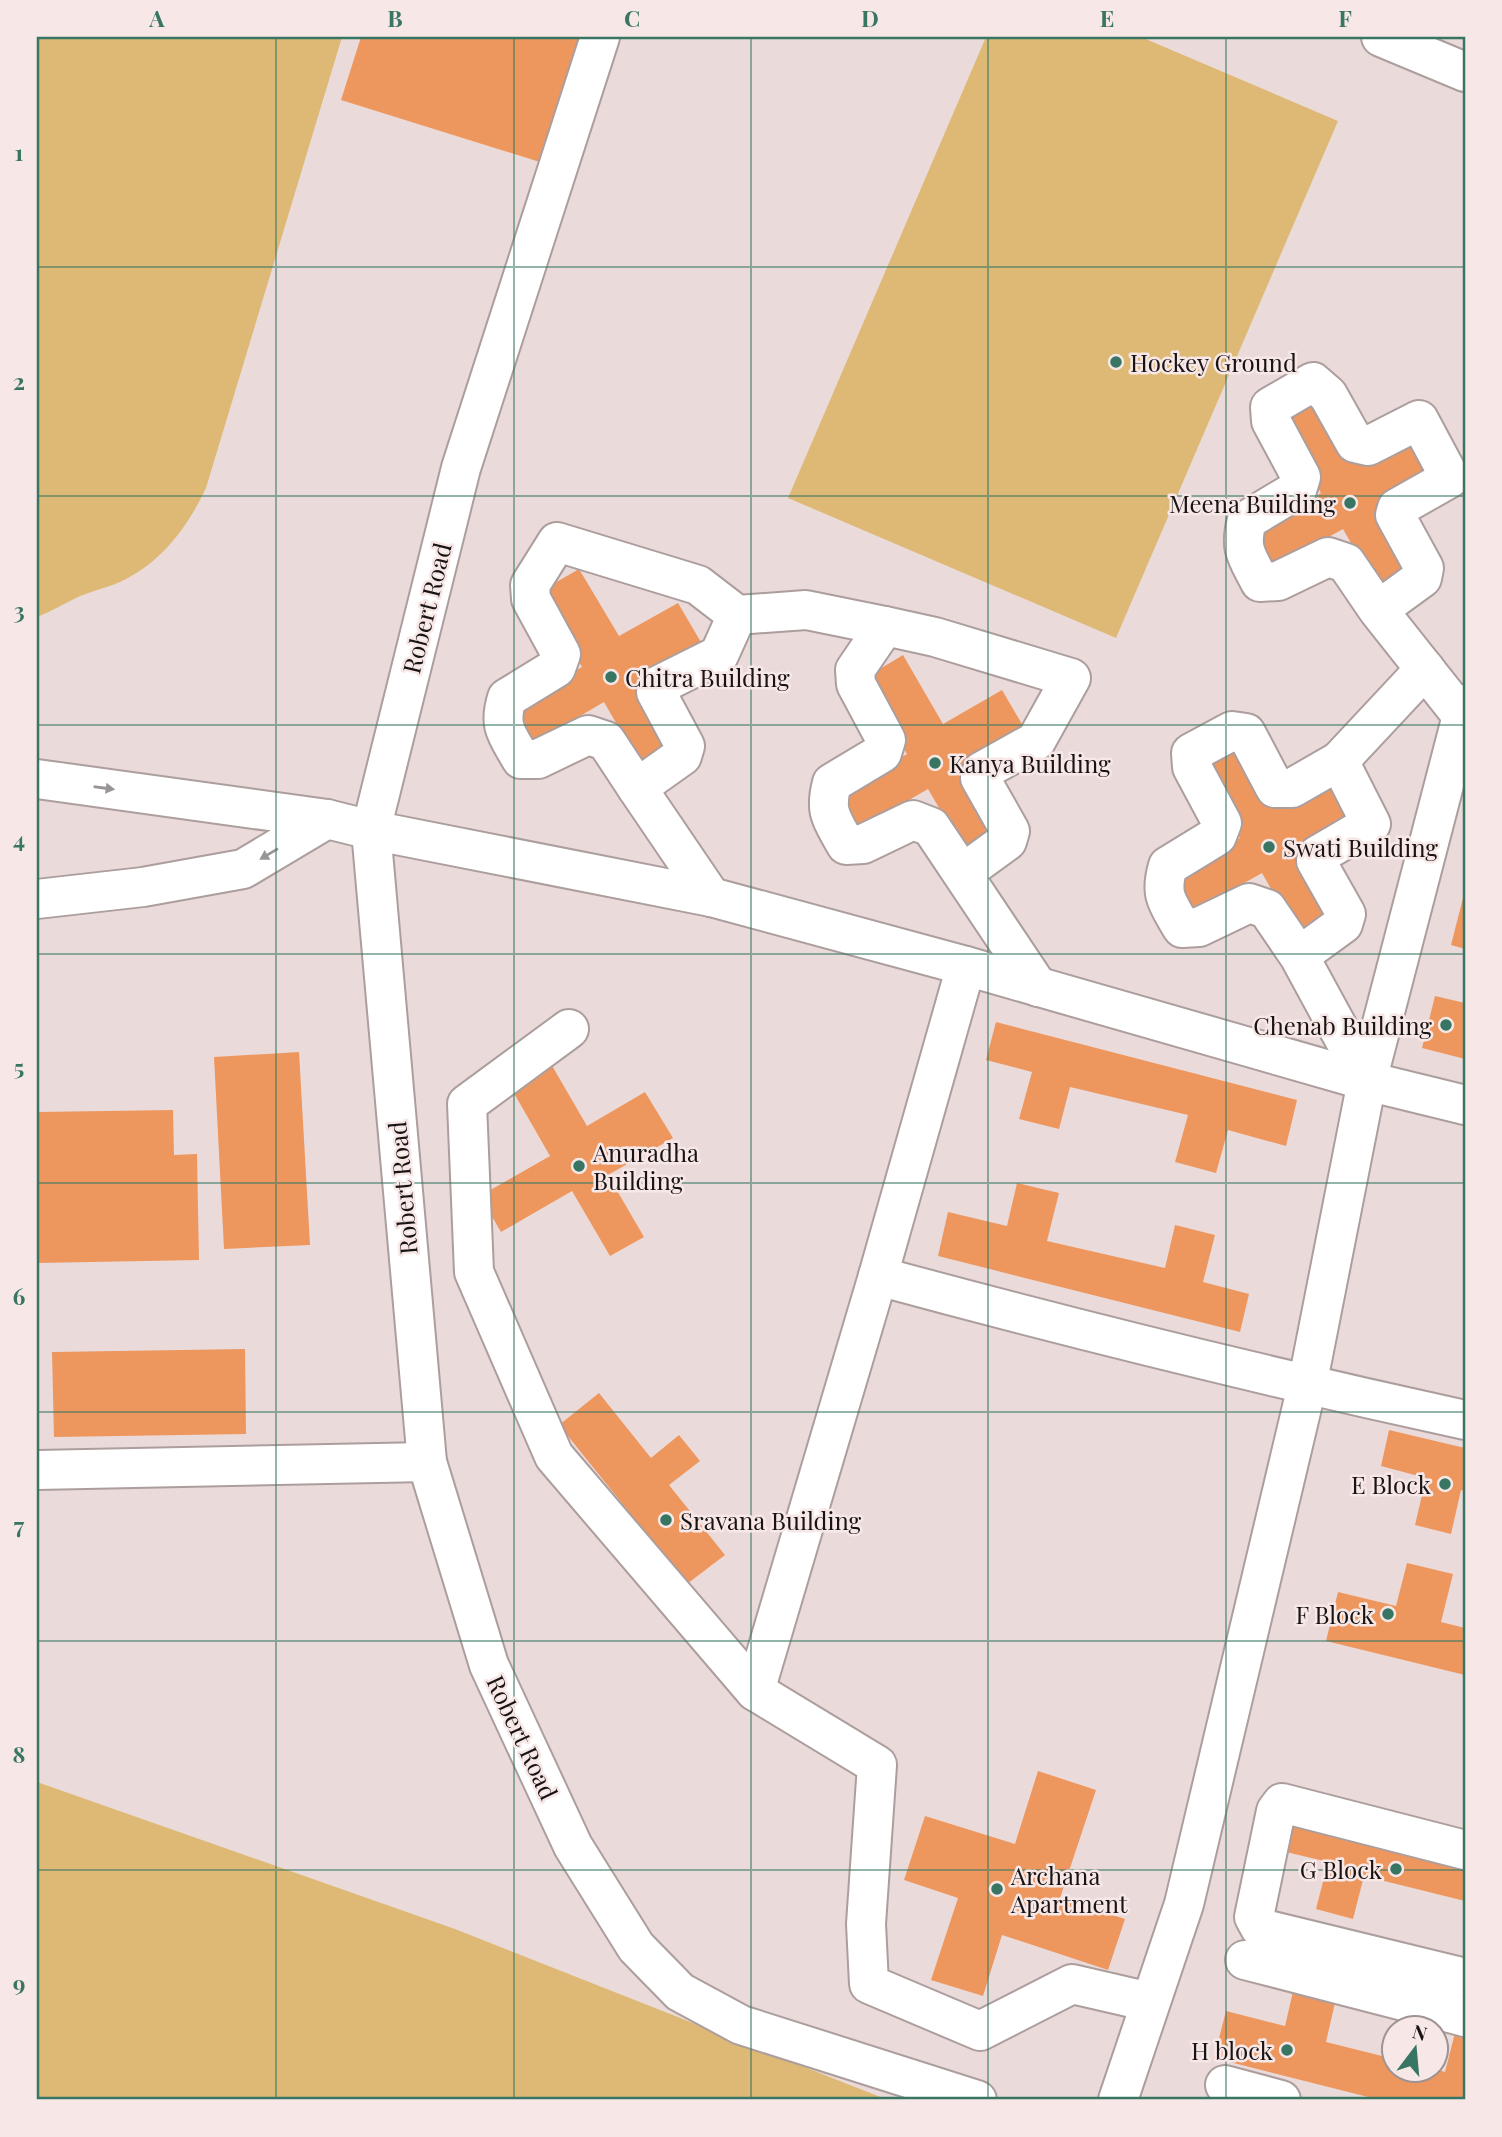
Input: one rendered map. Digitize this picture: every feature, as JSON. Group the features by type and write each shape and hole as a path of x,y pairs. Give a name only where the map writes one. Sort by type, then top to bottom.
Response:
{"street":[{"name":"Robert Road","path":"600,37 461,468 370,830 427,1462 489,1665 573,1846 636,1947 680,1992 741,2025 977,2100"},
{"path":"1381,37 1461,59"},
{"path":"1118,2100 1184,1904 1307,1386 1367,1081 1464,712 1378,610 1346,563 1328,557 1278,581 1260,582 1242,548 1247,520 1297,490 1301,477 1271,421 1270,407 1313,382 1328,395 1354,443 1368,446 1419,420 1450,478 1397,508 1395,515 1424,568 1422,578 1378,610"},
{"path":"711,897 606,741 588,735 538,759 521,759 503,726 503,711 507,698 556,668 561,654 531,599 530,585 557,542 698,585 737,615 806,610 935,637 1071,678 1036,741 982,771 981,778 1010,831 1007,841 963,873"},
{"path":"638,788 682,756 684,746 656,692 657,686 719,655 737,615"},
{"path":"885,626 855,670 856,684 886,740 882,753 832,783 828,796 828,812 846,845 863,844 913,820 931,827 1038,987"},
{"path":"1367,1081 1298,956 1267,909 1249,903 1199,927 1182,928 1164,895 1164,879 1168,866 1217,836 1222,823 1192,767 1191,753 1232,731 1246,733 1275,788 1292,788 1339,761 1425,669"},
{"path":"1298,956 1343,924 1346,914 1316,861 1318,855 1371,824 1339,761"},
{"path":"37,779 327,819 370,830 711,897 966,966 1367,1081 1465,1105"},
{"path":"37,899 143,887 243,869 327,819"},
{"path":"755,1692 966,966"},
{"path":"569,1029 467,1104 474,1272 554,1456 755,1692 877,1765 866,1924 869,1984 980,2031 1072,1984 1150,2002"},
{"path":"878,1276 1053,1324 1307,1386 1465,1420"},
{"path":"37,1470 427,1462"},
{"path":"1465,1850 1282,1803 1276,1811 1254,1917 1260,1928 1465,1978"},
{"path":"1245,1960 1465,2017"},
{"path":"1225,2085 1281,2100"}],"shaded area":[{"path":"37,37 342,37 206,488 199,502 174,540 140,571 37,617"},
{"path":"986,37 1141,37 1338,121 1116,638 788,498"},
{"path":"37,1782 455,1929 883,2098 37,2100"}],"building":[{"path":"361,37 583,37 543,163 341,100"},
{"name":"Meena Building","path":"1318,395 1357,463 1416,430 1443,476 1379,513 1414,574 1380,594 1343,529 1271,569 1251,533 1321,493 1277,418"},
{"name":"Chitra Building","path":"579,569 619,636 678,603 705,649 640,686 676,748 642,768 604,702 534,743 512,707 582,667 539,592"},
{"name":"Kanya Building","path":"903,655 943,724 1002,690 1029,736 964,773 1000,835 966,854 928,789 857,830 837,794 907,754 863,679"},
{"name":"Swati Building","path":"1237,739 1277,807 1336,774 1362,820 1298,857 1334,919 1299,938 1262,873 1191,913 1170,878 1240,838 1196,763"},
{"name":"Chenab Building","path":"1465,894 1465,949 1451,945"},
{"name":"Chenab Building","path":"1435,996 1465,1003 1465,1059 1422,1048"},
{"path":"996,1022 1297,1100 1286,1146 1228,1130 1216,1173 1175,1162 1188,1115 1070,1087 1059,1129 1019,1119 1032,1072 986,1060"},
{"path":"299,1052 310,1245 224,1249 214,1057"},
{"name":"Anuradha Building","path":"547,1057 587,1126 645,1092 673,1138 608,1175 644,1237 610,1256 572,1191 501,1232 480,1196 550,1156 507,1081"},
{"path":"173,1110 174,1155 197,1154 199,1260 37,1263 37,1112"},
{"path":"1017,1183 1059,1193 1047,1241 1165,1268 1175,1225 1215,1235 1203,1282 1249,1294 1240,1332 938,1256 948,1212 1007,1226"},
{"path":"245,1349 246,1434 54,1437 52,1352"},
{"name":"Sravana Building","path":"599,1393 651,1458 679,1435 700,1461 669,1485 725,1555 687,1584 559,1425"},
{"name":"E Block","path":"1389,1430 1465,1448 1465,1491 1461,1490 1451,1534 1415,1525 1426,1478 1381,1466"},
{"name":"F Block","path":"1407,1563 1453,1574 1441,1622 1465,1628 1465,1675 1326,1641 1338,1592 1396,1606"},
{"name":"Archana Apartment","path":"1038,1771 1096,1790 1060,1898 1125,1919 1108,1970 1002,1935 983,1996 931,1980 958,1898 904,1880 925,1816 1015,1844"},
{"name":"G Block","path":"1291,1815 1465,1858 1465,1901 1364,1876 1353,1919 1316,1909 1328,1862 1282,1851"},
{"name":"H block","path":"1295,1983 1337,1994 1326,2042 1380,2056 1380,2084 1450,2084 1450,2052 1455,2033 1465,2035 1465,2100 1380,2100 1214,2058 1226,2011 1285,2026"}],"place":[{"name":"Hockey Ground","path":"1116,362"},
{"name":"Meena Building","path":"1350,503"},
{"name":"Chitra Building","path":"611,677"},
{"name":"Kanya Building","path":"935,763"},
{"name":"Swati Building","path":"1269,847"},
{"name":"Chenab Building","path":"1446,1025"},
{"name":"Anuradha Building","path":"579,1166"},
{"name":"E Block","path":"1445,1484"},
{"name":"Sravana Building","path":"666,1520"},
{"name":"F Block","path":"1388,1614"},
{"name":"G Block","path":"1396,1869"},
{"name":"Archana Apartment","path":"997,1889"},
{"name":"H block","path":"1287,2050"}]}
